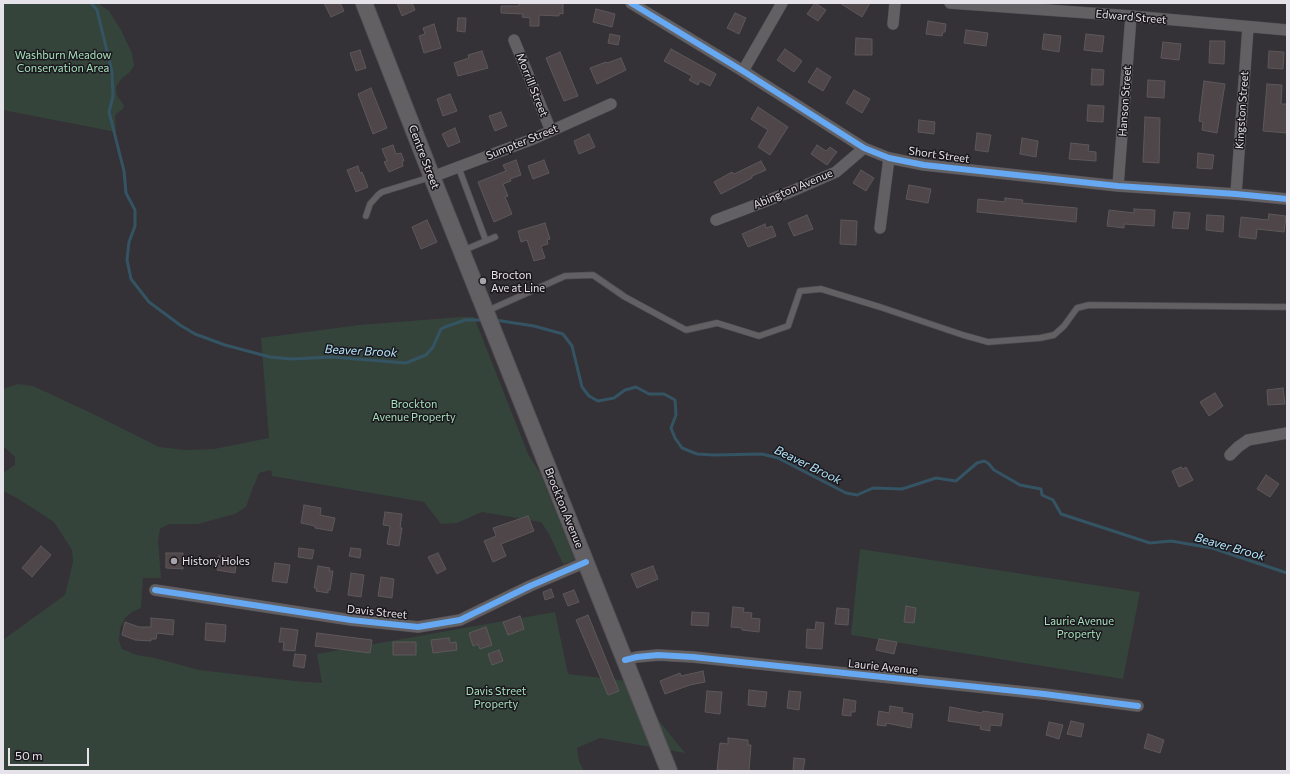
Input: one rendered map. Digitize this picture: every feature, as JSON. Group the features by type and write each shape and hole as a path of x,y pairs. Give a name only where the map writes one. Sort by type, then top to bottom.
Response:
{"main road":[{"name":"Centre Street","path":"364,3 488,317"},
{"name":"Brockton Avenue","path":"488,317 669,771"}],"street":[{"name":"Short Street","path":"631,3 743,71 864,148 889,158 924,165 1118,186 1287,198"},
{"path":"743,71 782,3"},
{"path":"893,24 895,3"},
{"name":"Edward Street","path":"950,3 1131,16 1287,30"},
{"name":"Hanson Street","path":"1118,186 1131,16"},
{"name":"Kingston Street","path":"1236,194 1248,27"},
{"name":"Morrill Street","path":"514,40 551,131"},
{"name":"Sumpter Street","path":"432,177 551,131 611,104"},
{"name":"Abington Avenue","path":"716,220 790,192 836,172 864,148"},
{"path":"880,228 889,158"},
{"path":"1230,455 1248,440 1287,433"},
{"name":"Davis Street","path":"155,590 351,620 418,627 460,620 530,586 586,562"},
{"name":"Laurie Avenue","path":"626,660 637,657 658,656 693,657 1044,694 1138,706"}],"lane":[{"path":"458,166 486,241"},
{"path":"366,216 370,204 382,192 432,177"},
{"path":"462,252 495,237"},
{"path":"488,317 565,276 593,275 625,297 686,330 717,323 759,336 788,326 800,291 821,289 880,307 963,336 988,342 1040,338 1054,335 1064,326 1078,308 1089,305 1287,307"}],"green space":[{"name":"Washburn Meadow Conservation Area","path":"3,3 98,3 109,11 121,30 132,53 134,66 130,72 121,79 116,87 117,96 124,105 123,109 115,116 116,132 3,110"},
{"path":"474,317 528,454 540,473 575,560 563,564 549,534 541,522 482,512 457,523 441,524 424,502 272,476 271,470 259,473 246,507 235,514 198,524 169,524 160,529 158,541 161,578 143,578 141,608 132,612 125,618 120,628 119,641 122,649 137,655 155,658 199,670 322,683 317,654 555,612 568,674 627,681 685,753 600,738 577,748 579,761 584,771 3,771 3,640 65,595 73,562 72,550 54,522 17,498 3,491 3,473 15,465 15,457 3,446 3,389 18,384 33,386 159,447 186,450 214,449 269,438 261,338 359,325"},
{"name":"Laurie Avenue Property","path":"860,549 1140,592 1123,679 851,635"}],"building":[{"path":"324,3 340,3 344,11 331,17"},
{"path":"397,3 412,3 415,10 402,16"},
{"path":"519,3 563,3 563,14 559,13 559,16 539,15 539,26 530,26 530,18 522,17 523,14 501,13 501,6 519,6"},
{"path":"815,3 826,10 818,21 807,14"},
{"path":"840,3 870,3 862,17"},
{"path":"596,9 615,14 612,27 593,22"},
{"path":"735,13 746,18 739,34 727,28"},
{"path":"458,18 466,18 465,32 457,31"},
{"path":"928,21 946,24 945,32 943,32 942,36 926,34"},
{"path":"434,24 441,48 424,53 419,36 425,34 423,28"},
{"path":"966,30 988,33 986,46 964,43"},
{"path":"610,34 620,36 618,45 608,43"},
{"path":"1044,34 1061,36 1059,52 1042,49"},
{"path":"1086,34 1104,36 1102,52 1084,50"},
{"path":"856,38 872,39 872,55 855,55"},
{"path":"1210,41 1225,41 1224,64 1209,63"},
{"path":"1163,42 1181,44 1179,60 1161,58"},
{"path":"671,49 716,74 710,86 700,81 698,85 689,80 692,76 664,61"},
{"path":"785,49 802,61 794,72 777,60"},
{"path":"360,50 366,68 356,71 350,53"},
{"path":"482,51 488,68 458,76 454,63 469,58 468,55"},
{"path":"1269,51 1284,52 1283,69 1268,68"},
{"path":"560,52 578,96 564,101 546,58"},
{"path":"621,58 626,70 597,84 590,68"},
{"path":"817,68 831,77 823,91 808,82"},
{"path":"1092,69 1104,70 1103,85 1091,85"},
{"path":"1148,80 1165,81 1164,98 1147,97"},
{"path":"1204,81 1225,84 1217,133 1202,130 1203,122 1199,121"},
{"path":"1267,84 1282,85 1281,104 1287,104 1287,133 1263,131"},
{"path":"371,88 387,128 373,134 358,94"},
{"path":"854,90 870,99 862,113 846,103"},
{"path":"450,94 457,111 443,116 437,99"},
{"path":"1088,105 1104,106 1103,122 1087,121"},
{"path":"758,107 788,127 770,155 758,147 768,130 751,119"},
{"path":"501,112 507,126 495,131 489,116"},
{"path":"1145,117 1160,118 1159,163 1143,162"},
{"path":"919,120 935,122 934,134 918,132"},
{"path":"455,128 460,142 448,147 442,134"},
{"path":"977,133 991,135 988,152 975,150"},
{"path":"589,134 595,147 579,154 574,141"},
{"path":"1022,138 1038,141 1036,157 1020,154"},
{"path":"1071,143 1089,145 1088,151 1096,152 1096,161 1069,159"},
{"path":"393,145 396,154 401,153 404,161 402,162 403,166 389,172 384,162 387,161 382,149"},
{"path":"817,145 826,151 830,147 837,152 827,165 811,154"},
{"path":"1198,153 1214,155 1212,169 1197,168"},
{"path":"516,160 521,175 510,179 511,181 503,184 508,196 505,197 512,214 494,222 478,182 506,171 503,165"},
{"path":"544,160 549,173 533,179 528,166"},
{"path":"761,161 766,170 752,176 752,178 721,194 714,182 732,172 734,174"},
{"path":"358,166 360,173 362,172 368,187 356,192 347,170"},
{"path":"861,170 874,178 866,191 853,183"},
{"path":"909,185 931,189 928,203 906,199"},
{"path":"1005,198 1023,200 1022,203 1077,208 1076,222 977,212 978,199 1005,202"},
{"path":"1134,209 1155,210 1154,226 1124,224 1124,228 1107,226 1109,210 1134,213"},
{"path":"1174,212 1190,213 1188,229 1172,228"},
{"path":"1269,214 1286,216 1284,232 1257,229 1256,239 1239,237 1241,217 1268,220"},
{"path":"807,215 813,229 794,236 788,223"},
{"path":"1207,215 1224,216 1223,232 1206,230"},
{"path":"427,220 437,242 421,249 412,227"},
{"path":"841,220 857,221 856,245 840,244"},
{"path":"545,223 550,239 547,240 548,244 541,246 545,258 534,261 527,240 521,242 518,231"},
{"path":"765,224 766,228 772,226 776,236 748,247 742,234"},
{"path":"1283,388 1285,404 1268,405 1267,390"},
{"path":"1215,393 1223,406 1209,416 1200,402"},
{"path":"1181,467 1183,469 1186,467 1193,480 1179,487 1172,471"},
{"path":"1266,475 1279,484 1270,497 1257,489"},
{"path":"304,505 321,508 320,515 335,518 332,531 315,528 315,526 301,523"},
{"path":"385,512 402,514 400,528 402,528 399,546 387,544 390,526 383,525"},
{"path":"528,516 534,531 501,544 506,556 493,562 484,541 496,536 493,528"},
{"path":"41,546 51,555 32,577 22,568"},
{"path":"299,548 314,550 312,559 298,557"},
{"path":"351,548 361,549 360,558 349,556"},
{"name":"History Holes","path":"166,553 183,553 183,569 166,568"},
{"path":"438,553 446,569 437,574 428,557"},
{"path":"219,556 237,559 235,573 217,570"},
{"path":"275,563 290,565 287,583 272,581"},
{"path":"318,566 330,568 329,571 333,571 330,590 328,590 328,593 316,591 317,588 314,588"},
{"path":"653,566 658,579 637,588 631,574"},
{"path":"351,573 364,575 361,597 348,595"},
{"path":"381,577 394,579 392,598 378,596"},
{"path":"551,589 554,597 545,600 543,592"},
{"path":"574,590 579,602 568,606 563,594"},
{"path":"906,606 916,608 914,623 904,622"},
{"path":"733,607 744,608 743,612 752,613 751,618 760,619 759,632 731,627"},
{"path":"837,608 849,609 848,625 835,624"},
{"path":"692,612 709,613 708,626 691,625"},
{"path":"588,615 619,691 608,695 576,620"},
{"path":"520,616 524,629 508,635 503,622"},
{"path":"151,618 174,620 173,635 157,633 156,639 151,639 151,641 135,640 122,635 125,622 139,627 151,627"},
{"path":"816,622 824,623 822,649 806,648 807,629 815,630"},
{"path":"206,623 226,625 225,642 205,640"},
{"path":"486,627 492,645 480,649 478,644 473,646 469,633"},
{"path":"281,628 298,630 295,651 283,650 284,642 279,642"},
{"path":"317,633 372,640 370,653 315,646"},
{"path":"449,638 450,643 456,642 457,650 433,653 431,640"},
{"path":"879,639 897,642 894,654 876,650"},
{"path":"393,642 416,642 416,655 393,655"},
{"path":"499,650 503,661 492,665 488,654"},
{"path":"295,654 306,655 304,668 293,666"},
{"path":"703,671 705,682 690,685 665,694 660,681 680,673 681,676"},
{"path":"749,690 767,692 765,707 748,705"},
{"path":"707,691 722,692 720,714 705,712"},
{"path":"789,691 801,692 799,710 787,708"},
{"path":"844,699 856,701 855,712 851,712 851,716 842,715"},
{"path":"890,706 903,708 902,712 913,714 911,728 886,723 886,726 877,725 879,711 889,713"},
{"path":"950,707 982,713 983,711 1003,714 1001,726 990,725 990,731 980,729 981,726 948,721"},
{"path":"1071,721 1084,724 1081,737 1067,734"},
{"path":"1049,722 1063,725 1059,739 1046,735"},
{"path":"1148,734 1164,740 1160,753 1144,748"},
{"path":"728,738 748,740 748,745 751,745 749,771 717,770 720,743 728,744"},
{"path":"794,758 805,759 803,771 793,771"}],"waterway":[{"name":"Beaver Brook","path":"91,3 97,10 112,72 113,96 109,112 124,171 126,193 135,210 135,226 129,242 127,260 131,279 149,302 195,334 225,345 270,357 291,359 331,357 406,363 426,355 433,347 441,329 465,320 483,320"},
{"name":"Beaver Brook","path":"495,320 534,326 563,334 572,346 582,387 589,396 598,401 614,398 625,390 636,387 649,394 664,394 675,400 676,415 671,428 675,438 682,448 697,454 762,454 778,458 846,493 857,495 873,488 902,489 936,478 956,481 977,463 984,461 994,470 1020,485 1041,489 1042,495 1053,500 1061,514 1150,543 1171,541 1212,548 1287,573"}],"cycle path":[{"path":"631,3 743,71 864,148 889,158 924,165 1118,186 1287,199"},
{"path":"155,590 351,620 418,627 460,620 530,586 586,562"},
{"path":"625,660 658,655 693,657 1044,694 1138,706"}],"place":[{"name":"Brocton Ave at Line","path":"483,281"},
{"name":"History Holes","path":"174,561"}],"park label":[{"name":"Brockton Avenue Property","path":"414,410"},
{"name":"Davis Street Property","path":"496,697"}]}
